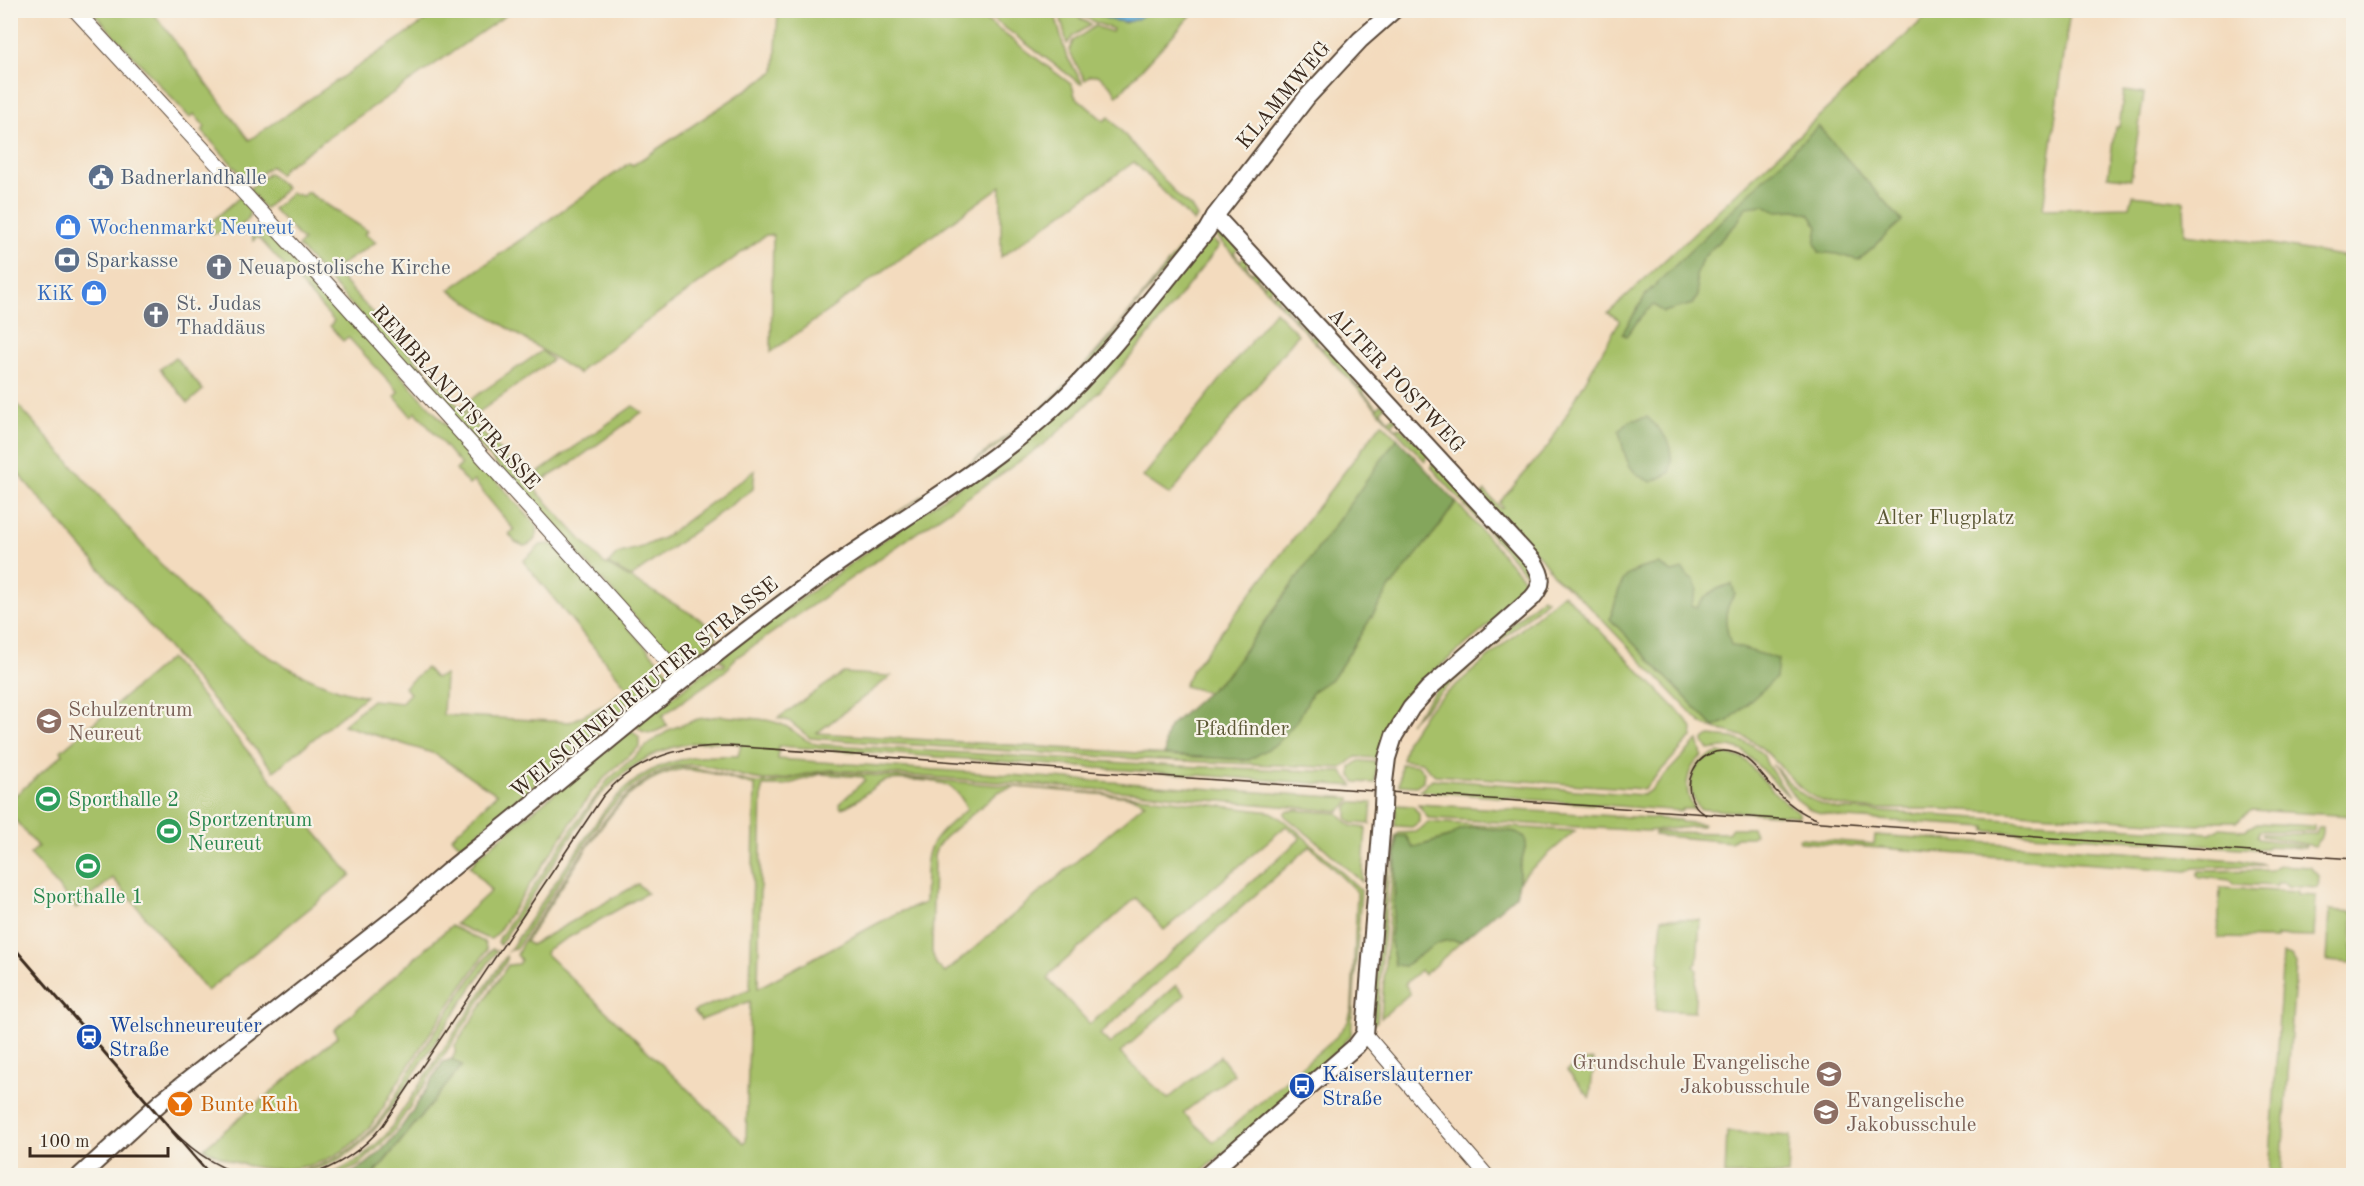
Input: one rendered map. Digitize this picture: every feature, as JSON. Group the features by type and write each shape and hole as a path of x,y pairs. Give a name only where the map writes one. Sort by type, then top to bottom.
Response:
{"main road":[{"name":"KLAMMWEG","path":"1215,216 1309,95 1360,40 1394,10"},
{"name":"WELSCHNEUREUTER STRASSE","path":"80,1176 163,1100 411,905 436,881 470,856 580,763 772,610 1008,446 1049,412 1077,386 1104,355 1207,230 1215,216"},
{"name":"ALTER POSTWEG","path":"1215,216 1533,561 1542,578 1540,587 1532,598 1428,689 1411,708 1394,736 1387,758 1384,782 1365,1034"},
{"path":"1206,1176 1356,1046 1365,1034"}],"street":[{"name":"REMBRANDTSTRASSE","path":"75,10 301,255 684,680"},
{"path":"1365,1034 1487,1176"}],"green space":[{"path":"92,11 152,11 249,140 440,11 512,11 284,168 279,175 271,166 249,183 202,131 205,127 194,114 190,118"},
{"path":"778,11 974,11 1072,85 1075,96 1104,121 1109,117 1179,197 1191,207 1197,217 1194,222 1134,162 1001,257 1001,186 771,352 773,235 766,235 584,367 579,374 449,290 630,163 633,165 775,71"},
{"path":"982,11 1054,11 1066,55 1082,82 1081,84"},
{"path":"1059,11 1069,11 1091,25 1074,35 1067,44"},
{"path":"1074,11 1092,11 1125,23 1148,11 1195,11 1117,96 1112,87 1098,75 1090,76 1085,80 1069,51 1073,41 1095,26 1112,32 1113,29"},
{"name":"Alter Flugplatz","path":"1932,11 2070,11 2043,209 2130,207 2133,195 2184,201 2185,234 2271,244 2353,258 2353,816 2252,810 2237,821 2214,821 2199,825 1972,810 1867,809 1825,802 1804,790 1771,756 1752,741 1701,723 1584,601 1555,577 1541,558 1480,496 1485,491 1501,509 1503,507 1499,503 1549,445 1620,320 1608,313"},
{"path":"2124,91 2144,94 2131,179 2108,176 2115,127 2119,127"},
{"path":"1818,126 1902,221 1858,260 1819,252 1815,243 1818,227 1809,214 1796,210 1777,211 1764,205 1746,207 1737,223 1702,259 1696,276 1698,296 1693,304 1663,312 1654,305 1645,312 1626,336 1622,334 1647,293"},
{"path":"269,173 286,188 265,209 249,189"},
{"path":"307,192 368,231 364,234 376,242 333,270 602,562 702,620 717,638 680,666 298,246 303,241 273,209 291,193 303,196"},
{"path":"240,197 249,208 247,220 238,227 213,234 206,226"},
{"path":"260,225 267,227 537,526 537,533 533,541 524,546 515,542 509,534 514,530 474,481 469,485 456,470 461,465 416,412 411,416 395,397 399,392 348,337 343,341 330,326 334,321 258,237 253,241 252,231"},
{"path":"1195,229 1196,233 1074,381 999,445 851,544 976,459 1047,403 1106,341"},
{"path":"1220,231 1239,248 1234,253 1240,261 1246,256 1250,260 1246,265 1252,273 1257,268 1261,272 1257,278 1264,285 1269,280 1274,285 1269,290 1273,295 1278,290 1282,294 1277,300 1281,304 1287,299 1291,304 1286,309 1292,317 1298,312 1302,315 1296,320 1301,326 1307,321 1310,324 1305,330 1311,337 1317,332 1321,336 1316,342 1323,349 1328,344 1356,375 1352,380 1359,388 1364,384 1367,387 1363,392 1377,408 1382,403 1385,406 1381,411 1389,421 1394,416 1397,419 1392,425 1397,429 1399,427 1428,452 1425,461 1214,234"},
{"path":"1210,237 1219,246 1122,367 1052,437 733,660 728,669 662,716 667,726 647,733 639,729 636,725 715,664 724,666 725,663 719,660 740,642 988,466"},
{"path":"1275,311 1298,334 1170,495 1143,477"},
{"path":"542,351 552,360 472,417 461,406"},
{"path":"175,357 203,390 188,403 160,369"},
{"path":"11,403 17,404 164,567 224,625 246,642 297,672 330,687 366,696 274,771 11,465"},
{"path":"633,406 642,412 573,462 533,486 528,480"},
{"path":"1647,417 1668,441 1671,455 1670,473 1652,482 1632,469 1625,456 1619,431 1630,421"},
{"path":"1382,423 1398,439 1228,673 1208,692 1184,686 1192,670"},
{"name":"Pfadfinder","path":"1397,438 1456,502 1389,589 1334,677 1313,691 1299,718 1277,744 1249,760 1165,755 1165,741 1169,727 1228,674"},
{"path":"1433,460 1524,558 1532,574 1531,580 1431,467"},
{"path":"755,470 753,489 631,577 608,564 617,554 663,538"},
{"path":"1456,502 1524,579 1524,587 1504,611 1433,672 1406,701 1385,737 1377,758 1356,757 1342,768 1139,759 848,741 810,738 789,721 778,718 843,673 891,676 817,733 1249,760 1299,718 1313,691 1334,677 1388,589 1438,528"},
{"path":"541,545 554,545 670,674 637,700 523,561"},
{"path":"1659,564 1672,572 1683,569 1689,578 1694,580 1697,590 1691,605 1697,607 1712,592 1732,584 1735,594 1726,613 1731,645 1778,659 1776,678 1728,721 1714,727 1610,619 1620,588 1628,575 1645,567"},
{"path":"1562,594 1684,717 1693,729 1692,737 1645,788 1435,775 1421,762 1402,760 1407,740 1426,711"},
{"path":"1543,597 1547,600 1440,693 1410,723 1437,689"},
{"name":"Sportzentrum Neureut","path":"170,658 351,875 207,991 113,878 76,908 30,854 38,847 11,815 11,799 63,754 61,751"},
{"path":"426,668 435,678 445,675 443,715 570,722 604,705 621,692 627,698 626,708 463,845 452,837 497,794 435,754 343,725 372,700 401,703 410,693 404,687"},
{"path":"721,716 776,722 816,744 1177,766 1342,772 1353,786 779,746 778,759 1351,798 1351,801 1339,811 1159,794 833,770 765,780 744,777 711,767 679,765 664,769 638,783 604,815 517,947 509,951 603,812 632,783 663,765 679,760 738,756 741,744 697,742 659,752 642,761 625,772 594,802 500,945 498,942 500,937 574,826 608,780 650,743 671,729 698,719"},
{"path":"631,730 639,737 639,747 609,773 591,793 496,935 491,939 486,938 455,924 491,891 470,866 476,861 475,859"},
{"path":"1709,736 1733,738 1752,745 1764,756 1789,797 1743,751 1730,747 1709,750 1703,741"},
{"path":"1698,740 1702,756 1689,774 1687,788 1694,809 1682,809 1682,811 1420,791 1432,779 1643,795 1651,790"},
{"path":"1719,753 1743,758 1776,794 1799,813 1799,816 1700,809 1692,792 1693,775 1702,761"},
{"path":"1359,761 1376,762 1375,783 1356,782 1351,776 1351,767"},
{"path":"1401,764 1418,765 1424,772 1423,781 1416,786 1399,785"},
{"path":"1772,764 1801,793 1818,803 1839,809 2210,833 2220,828 2245,830 2257,823 2314,826 2314,831 2259,831 2257,837 2259,839 2306,846 2305,848 2268,846 2256,849 1986,831 1986,827 1846,818 1811,810 1796,799"},
{"path":"679,767 689,767 758,783 777,782 813,774 832,772 1147,797 1271,812 1293,827 1361,890 1351,1036 1344,1042 1345,1044 1287,1094 1289,1096 1198,1175 373,1176 462,1066 452,1059 455,1046 508,965 518,964 521,960 517,955 522,944 594,835 617,806 630,793 660,773","holes":["684,769 711,773 755,786 750,989 694,1011 701,1020 750,1001 746,1140 744,1143 546,954 548,949 647,893 638,884 531,945 526,941 607,820 633,792 648,782","821,774 863,777 865,780 839,804 841,808 853,803 885,781 899,779 932,781 952,788 967,809 934,840 927,858 925,903 895,914 758,988 762,788 763,786 783,786","1016,787 1122,796 1136,798 1145,803 945,973 936,964 932,952 934,856 944,838 1000,791","1286,826 1300,837 1090,1024 1048,979 1051,973 1136,898 1164,930","1310,846 1357,892 1352,1008 1348,1022 1336,1037 1214,1142 1183,1113 1234,1074 1220,1056 1168,1099 1120,1053 1185,995 1176,985 1110,1044 1100,1034"]},
{"path":"1354,802 1372,803 1370,824 1352,823 1347,818 1347,807"},
{"path":"1418,804 1680,820 1703,824 1702,826 1647,831 1428,818"},
{"path":"1396,805 1413,806 1419,814 1419,822 1412,827 1395,826"},
{"path":"1295,810 1338,813 1351,826 1366,828 1362,882 1285,816 1285,812"},
{"path":"1429,822 1575,831 1519,882 1519,870 1526,844 1516,832 1475,827 1461,829 1449,837 1412,848 1409,841 1395,838 1394,911 1390,936 1404,966 1438,943 1453,940 1461,942 1424,975 1420,970 1405,984 1410,993 1381,1018 1395,836 1399,833 1416,832"},
{"path":"1475,827 1516,832 1525,837 1526,844 1519,870 1516,895 1461,942 1453,940 1438,943 1404,966 1395,965 1390,936 1394,911 1397,836 1406,836 1413,848 1449,837 1461,829"},
{"path":"2319,827 2323,827 2323,835 2315,846 2262,836 2262,834 2316,834"},
{"path":"1732,828 1752,828 1755,834 1751,837 1736,837 1731,842 1654,835 1655,832 1728,833"},
{"path":"1875,835 2239,860 2265,865 2193,868 2187,871 1800,842 1799,839 1874,844"},
{"path":"1388,847 1390,847 1377,1021 1372,1025"},
{"path":"2278,865 2310,867 2319,877 2318,888 2287,886 2285,883 2278,883 2277,886 2233,884 2230,880 2197,875 2199,871 2271,870"},
{"path":"2220,888 2298,892 2298,895 2316,896 2314,937 2218,938"},
{"path":"2330,910 2353,912 2352,963 2327,961"},
{"path":"1662,918 1700,920 1697,963 1694,966 1697,970 1694,1012 1656,1010 1659,967 1662,964 1659,961"},
{"path":"451,926 484,942 487,950 378,1115 367,1130 350,1146 311,1165 289,1169 268,1169 246,1165 204,1148 338,1036 334,1030"},
{"path":"492,949 497,950 387,1114 361,1143 348,1154 319,1168 284,1175 263,1175 264,1173 298,1171 315,1167 330,1161 359,1142 382,1117 415,1062"},
{"path":"2283,953 2291,956 2296,964 2281,1175 2269,1175"},
{"path":"506,956 507,960 391,1135 358,1166 339,1175 331,1175 360,1159 386,1135"},
{"path":"452,1059 462,1066 373,1175 349,1175 365,1165 391,1140 443,1062"},
{"path":"1594,1060 1590,1098 1567,1071 1577,1062"},
{"path":"1727,1132 1790,1136 1788,1175 1725,1175"}],"water":[{"path":"1092,11 1148,11 1135,20 1121,22"}],"tram line":[{"path":"306,1176 329,1168 349,1156 383,1125 603,796 616,783 644,763 660,756 692,748 728,746 2354,859"},
{"path":"1706,815 1696,806 1690,795 1690,783 1699,761 1709,754 1721,751 1741,755 1787,802 1817,819"},
{"path":"163,1120 181,1138 211,1161 247,1176"}],"railway":[{"path":"10,943 211,1176"}],"place":[{"name":"Badnerlandhalle","path":"101,177"},
{"name":"Wochenmarkt Neureut","path":"68,227"},
{"name":"Sparkasse","path":"67,260"},
{"name":"Neuapostolische Kirche","path":"219,267"},
{"name":"KiK","path":"94,293"},
{"name":"St. Judas Thaddäus","path":"156,315"},
{"name":"Schulzentrum Neureut","path":"49,721"},
{"name":"Sporthalle 2","path":"48,799"},
{"name":"Sportzentrum Neureut","path":"169,831"},
{"name":"Sporthalle 1","path":"88,866"},
{"name":"Welschneureuter Straße","path":"89,1037"},
{"name":"Grundschule Evangelische Jakobusschule","path":"1829,1074"},
{"name":"Kaiserslauterner Straße","path":"1302,1086"},
{"name":"Bunte Kuh","path":"180,1104"},
{"name":"Evangelische Jakobusschule","path":"1826,1112"}]}
